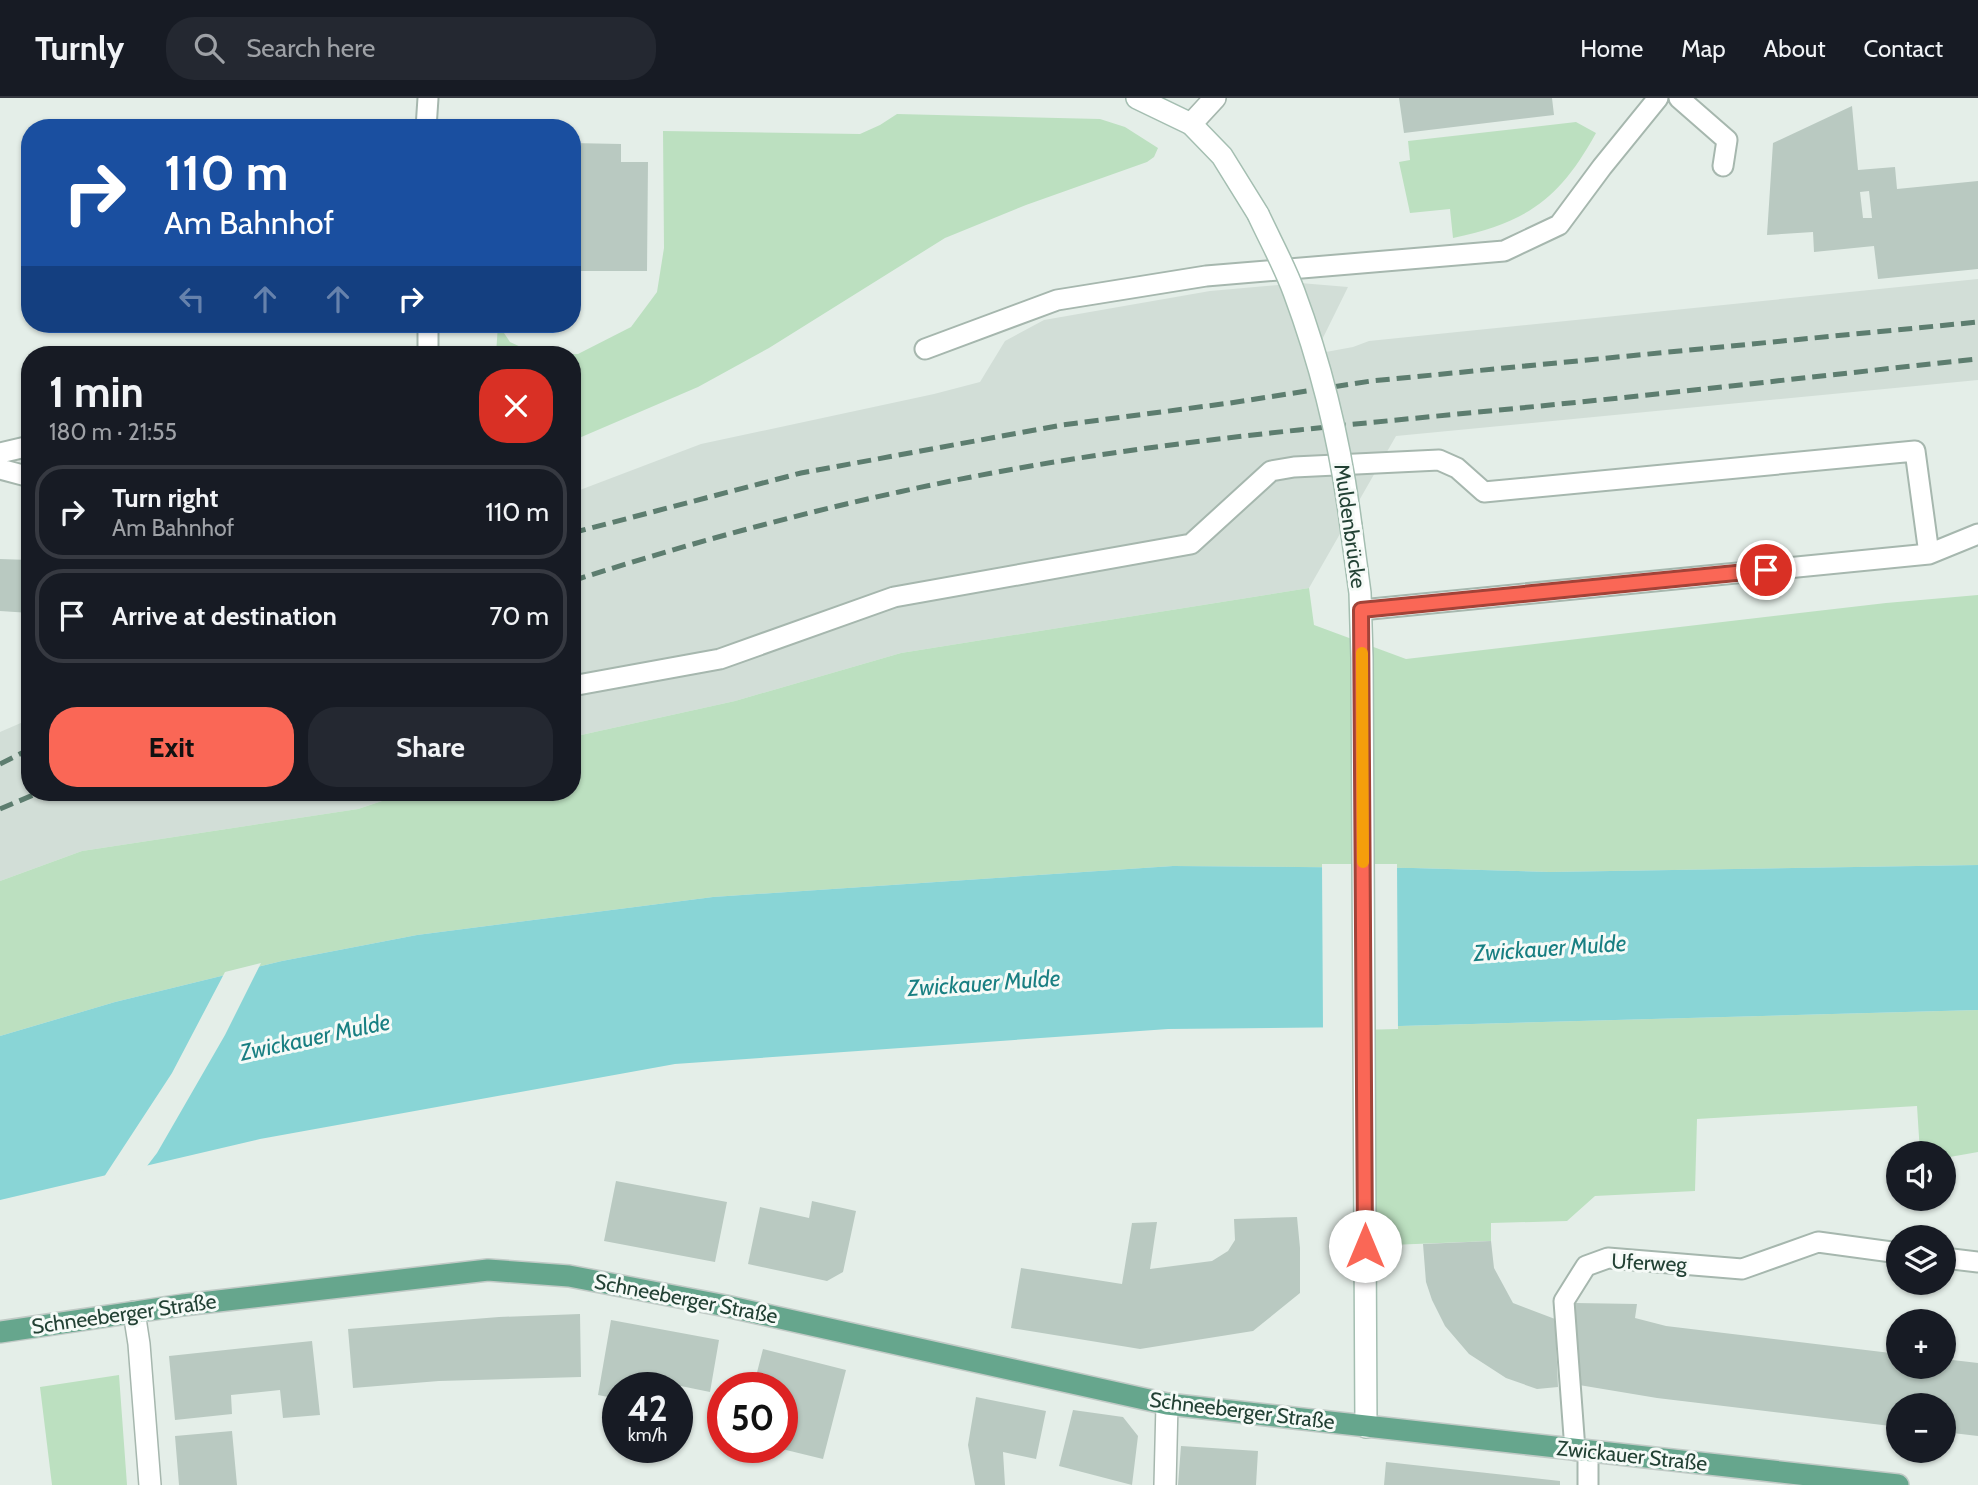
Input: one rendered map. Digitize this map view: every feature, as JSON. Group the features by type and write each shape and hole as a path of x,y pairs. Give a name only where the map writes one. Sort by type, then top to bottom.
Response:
{"main road":[{"path":"1137,98 1191,124 1215,98"},
{"name":"Muldenbrücke","path":"1191,124 1222,156 1258,214 1294,291 1314,354 1344,471 1361,610 1366,1427"},
{"name":"Schneeberger Straße","path":"0,1332 134,1312 488,1270 569,1276 726,1306 1167,1404 1366,1427"},
{"path":"134,1312 150,1485"},
{"path":"1165,1485 1167,1404"},
{"name":"Zwickauer Straße","path":"1366,1427 1898,1485"}],"lane":[{"path":"427,119 428,98"},
{"path":"925,349 1057,299 1206,276 1504,251 1559,225 1658,98"},
{"path":"1679,98 1727,140 1723,166"},
{"path":"0,453 21,448"},
{"path":"581,684 720,659 894,597 1191,544 1271,471 1294,467 1439,460 1457,468 1484,492 1915,451 1929,554"},
{"path":"0,469 21,475"},
{"path":"1361,610 1929,554 1978,534"},
{"name":"Uferweg","path":"1588,1485 1581,1450 1564,1301 1586,1266 1608,1258 1742,1269 1818,1242 1886,1251"},
{"path":"1956,1259 1978,1262"}],"shaded area":[{"path":"1978,279 1978,380 1396,436 1309,588 901,653 735,701 581,735 581,490 701,444 980,382 1005,341 1044,320 1210,291 1300,283 1348,287 1315,354 1369,341"},
{"path":"21,723 21,801 382,801 358,809 82,851 0,881 0,732"}],"green space":[{"path":"897,114 1100,119 1125,127 1158,148 1154,157 1147,162 1026,205 945,238 769,348 698,387 581,437 581,352 631,327 657,292 664,248 663,131 860,134"},
{"path":"1576,122 1596,133 1582,156 1554,191 1521,215 1479,232 1453,238 1450,209 1410,213 1399,162 1410,160 1408,141"},
{"path":"497,333 504,333 510,342 519,346 497,346"},
{"path":"1309,588 1314,625 1406,659 1886,603 1978,595 1978,865 1550,872 1173,866 713,897 417,935 282,961 115,1002 0,1036 0,881 82,851 358,809 382,801 581,801 581,735 735,701 901,653"},
{"path":"1978,1010 1978,1152 1956,1156 1956,1141 1919,1141 1917,1106 1697,1119 1695,1191 1595,1196 1567,1221 1491,1223 1491,1241 1365,1246 1364,1027"},
{"path":"119,1375 127,1485 52,1485 40,1387"}],"water":[{"name":"Zwickauer Mulde","path":"1978,865 1978,1010 1364,1027 1168,1029 675,1064 260,1139 0,1200 0,1036 115,1002 282,961 417,935 713,897 1173,866 1550,872"}],"pier":[{"path":"1322,864 1397,864 1398,1029 1323,1031"},
{"path":"261,963 225,1035 157,1153 144,1170 102,1180 172,1073 225,972"}],"building":[{"path":"1399,98 1552,98 1554,115 1404,133"},
{"path":"1852,106 1858,170 1895,167 1897,189 1978,181 1978,269 1878,279 1874,246 1814,252 1813,232 1767,235 1773,143","holes":["1869,191 1872,218 1863,218 1860,192"]},
{"path":"581,143 621,144 621,162 648,162 647,271 581,271"},
{"path":"0,559 21,560 21,612 0,611"},
{"path":"616,1181 727,1202 715,1262 604,1241"},
{"path":"812,1201 856,1211 843,1272 827,1281 748,1264 760,1207 809,1218"},
{"path":"1297,1217 1300,1293 1253,1331 1140,1349 1011,1328 1021,1268 1122,1284 1132,1223 1157,1222 1150,1269 1212,1261 1228,1251 1235,1240 1234,1219"},
{"path":"1491,1241 1494,1268 1513,1303 1555,1319 1558,1387 1537,1389 1506,1378 1469,1354 1445,1326 1432,1300 1426,1282 1423,1244"},
{"path":"1575,1303 1637,1304 1635,1318 1666,1326 1886,1352 1886,1379 1956,1379 1956,1360 1978,1363 1978,1436 1956,1433 1956,1393 1886,1393 1886,1425 1657,1398 1579,1385"},
{"path":"580,1314 581,1377 439,1381 353,1388 348,1329 499,1317"},
{"path":"611,1320 719,1340 713,1372 707,1372 707,1391 693,1389 693,1372 602,1372 602,1396 598,1395"},
{"path":"312,1341 320,1415 283,1418 280,1390 231,1395 232,1414 175,1420 169,1356"},
{"path":"763,1349 846,1370 823,1459 798,1453 798,1372 757,1372"},
{"path":"976,1397 1046,1411 1036,1459 1003,1452 1005,1485 975,1485 968,1445"},
{"path":"1073,1410 1123,1417 1138,1436 1132,1485 1059,1466"},
{"path":"232,1431 237,1485 179,1485 175,1436"},
{"path":"1181,1446 1258,1451 1256,1485 1178,1485"},
{"path":"1386,1462 1560,1481 1560,1485 1384,1485"}],"railway":[{"path":"581,531 801,473 1062,425 1371,381 1978,322"},
{"path":"581,578 696,543 820,510 946,482 1073,459 1251,435 1978,359"},
{"path":"0,764 21,754"},
{"path":"0,809 21,800"}],"slow traffic":[{"path":"1362,653 1363,862"}],"route":[{"path":"1365,1246 1361,610 1766,570"}]}
